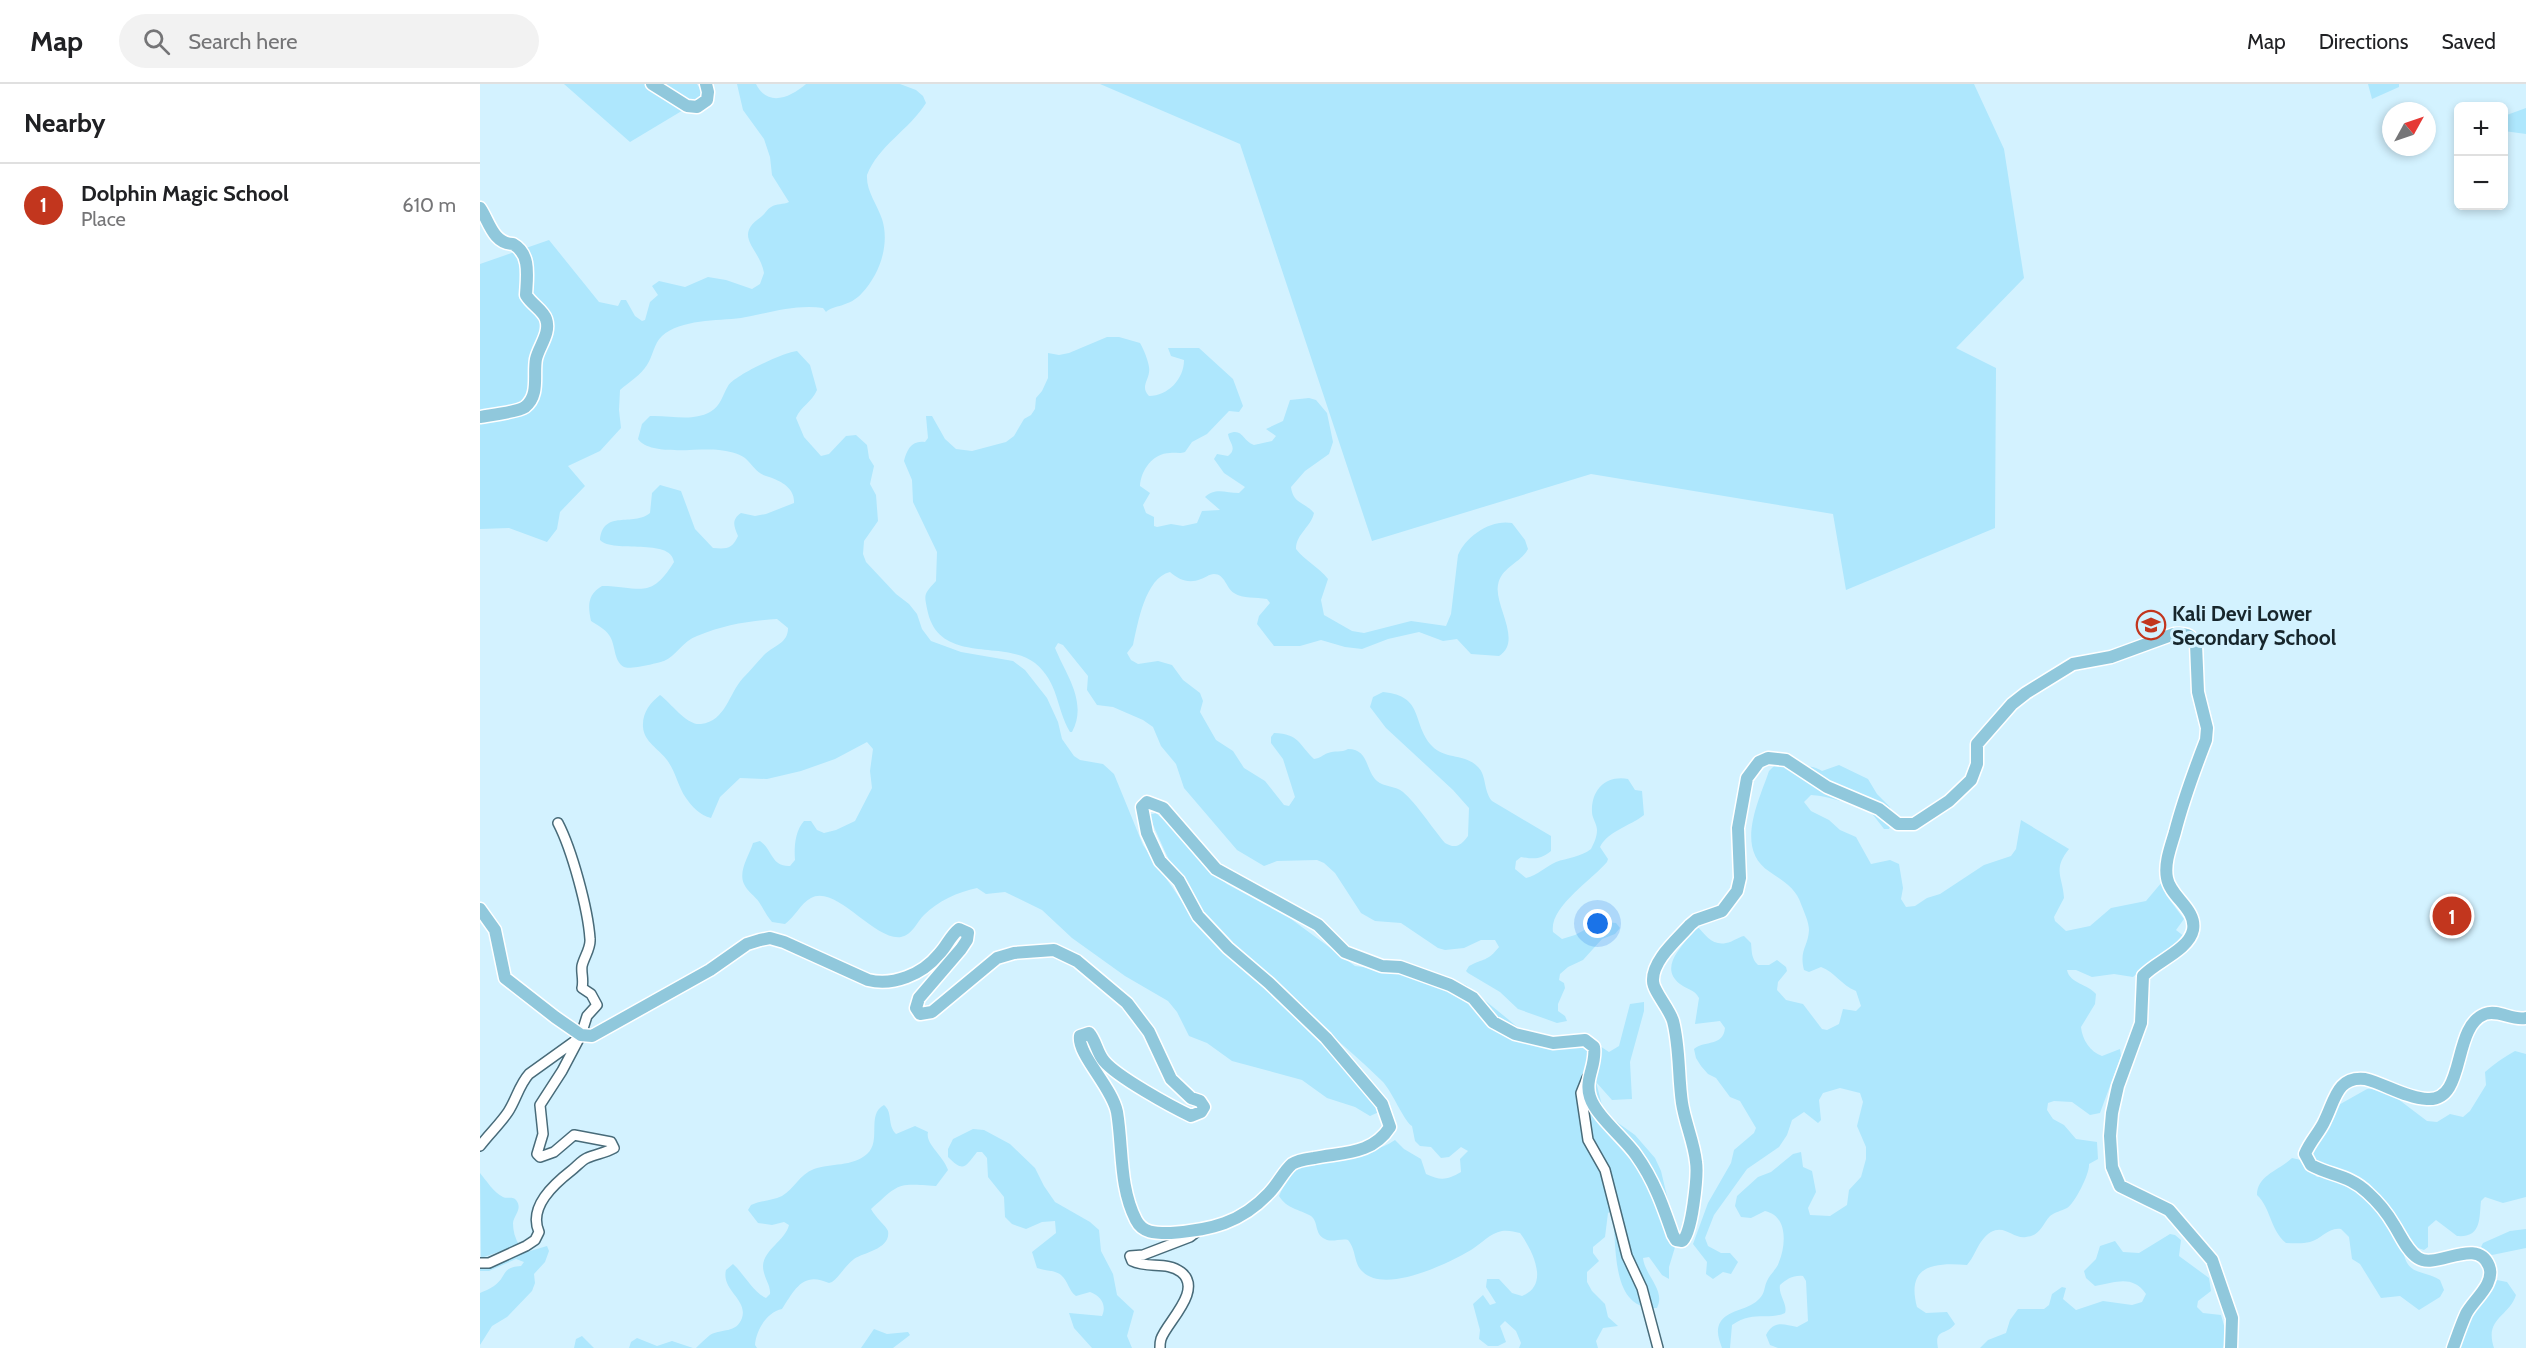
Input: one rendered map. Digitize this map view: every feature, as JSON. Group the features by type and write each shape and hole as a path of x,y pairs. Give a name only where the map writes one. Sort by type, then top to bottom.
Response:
{"main road":[{"path":"652,84 687,106 697,107 706,100 708,92 706,84"},
{"path":"480,208 498,239 505,244 513,244 524,253 527,260 526,295 546,318 548,329 534,367 535,388 531,400 523,408 480,417"},
{"path":"480,909 495,930 505,978 523,994 581,1035 592,1036 710,970 747,944 770,938 868,980 883,983 920,971 941,952 952,934 959,928 965,930 968,933 967,940 919,998 916,1008 920,1014 932,1012 997,958 1014,953 1054,950 1077,961 1127,1004 1149,1032 1171,1079 1191,1098 1200,1101 1204,1107 1201,1112 1191,1116 1178,1110 1119,1074 1103,1060 1094,1038 1089,1033 1080,1036 1079,1042 1085,1056 1112,1095 1117,1112 1123,1175 1135,1219 1142,1229 1149,1232 1200,1230 1223,1226 1257,1204 1293,1164 1328,1154 1361,1149 1383,1138 1390,1126 1382,1104 1326,1038 1269,983 1228,948 1198,916 1179,881 1160,861 1147,833 1142,807 1147,802 1156,803 1216,869 1318,925 1345,952 1355,958 1382,966 1400,967 1450,985 1473,998 1493,1022 1515,1034 1553,1043 1585,1040 1594,1047 1596,1054 1594,1065 1589,1073 1589,1094 1593,1106 1617,1132 1649,1174 1660,1194 1676,1240 1686,1239 1693,1213 1696,1162 1682,1106 1677,1035 1670,1011 1656,991 1653,981 1655,966 1690,925 1696,920 1722,912 1737,891 1740,878 1738,828 1747,778 1754,765 1768,758 1786,760 1827,787 1879,809 1898,824 1914,824 1960,793 1971,780 1977,764 1977,744 2012,704 2026,693 2073,664 2111,657 2174,634 2189,635 2196,644 2198,692 2208,728 2206,740 2177,819 2166,873 2171,889 2192,917 2194,930 2182,946 2143,976 2142,1019 2116,1093 2110,1125 2110,1156 2113,1173 2120,1186 2169,1210 2212,1260 2232,1318 2231,1348"},
{"path":"2453,1348 2467,1311 2489,1280 2490,1270 2487,1263 2476,1256 2464,1253 2432,1262 2419,1259 2408,1248 2388,1216 2367,1192 2347,1178 2311,1165 2306,1154 2325,1120 2334,1094 2345,1083 2356,1078 2365,1079 2424,1099 2436,1098 2450,1086 2467,1032 2478,1018 2490,1013 2510,1018 2526,1018"}],"street":[{"path":"480,1263 489,1263 531,1244 539,1233 535,1224 542,1200 549,1189 586,1158 601,1155 614,1148 610,1142 574,1135 547,1156 540,1157 537,1154 543,1134 540,1105 562,1071 581,1035 587,1016 597,1005 591,994 582,988 584,980 581,969 591,942 578,880 566,838 558,823"},
{"path":"480,1146 490,1131 507,1114 523,1080 581,1035"},
{"path":"1589,1073 1581,1093 1588,1140 1605,1170 1627,1256 1642,1288 1659,1348"},
{"path":"1160,1348 1161,1339 1183,1307 1187,1294 1187,1280 1182,1273 1174,1269 1139,1264 1132,1261 1130,1256 1143,1255 1190,1237 1200,1230"}],"shaded area":[{"path":"564,84 697,84 705,97 630,142"},
{"path":"737,84 756,84 767,96 773,98 787,96 806,84 900,84 916,90 923,96 926,103 912,121 886,146 867,175 868,187 882,219 885,238 882,258 874,277 857,298 826,312 823,308 792,308 741,318 689,324 670,330 659,339 644,369 620,390 621,428 600,451 568,466 585,486 560,512 557,529 547,542 509,528 480,529 480,264 549,240 599,302 618,306 621,300 626,300 635,316 642,321 645,320 650,302 658,295 652,286 659,281 685,287 708,277 726,280 752,289 760,284 764,273 762,264 750,243 749,231 770,208 789,202 772,175 770,157 764,139 743,110"},
{"path":"1100,84 1974,84 2004,149 2024,278 1956,348 1996,368 1995,528 1846,590 1833,514 1591,474 1372,541 1240,144"},
{"path":"2368,84 2399,84 2399,87 2372,99"},
{"path":"2526,108 2526,134 2508,132 2508,115"},
{"path":"1107,337 1119,337 1140,343 1149,367 1145,389 1149,396 1168,390 1181,374 1184,360 1171,356 1168,348 1199,348 1233,379 1243,406 1239,412 1229,411 1207,434 1192,442 1185,452 1158,456 1145,469 1140,486 1150,493 1143,505 1146,513 1154,517 1154,526 1171,524 1183,526 1197,523 1202,511 1220,510 1205,497 1209,494 1217,491 1239,493 1245,487 1224,473 1214,459 1217,454 1228,456 1231,453 1233,448 1228,434 1240,433 1254,445 1272,441 1276,436 1266,429 1283,421 1290,400 1309,398 1316,400 1327,413 1333,442 1329,454 1305,471 1291,487 1294,497 1314,513 1298,539 1296,549 1328,579 1321,600 1324,615 1352,631 1364,633 1411,621 1446,626 1451,614 1458,555 1467,541 1480,530 1504,522 1512,523 1525,540 1528,549 1525,554 1507,569 1498,585 1508,632 1506,650 1499,656 1471,654 1457,639 1443,641 1419,632 1388,639 1362,649 1321,640 1300,646 1274,646 1257,624 1259,616 1270,603 1267,599 1238,595 1231,591 1218,575 1212,574 1188,581 1170,572 1161,576 1149,592 1140,614 1133,645 1127,653 1131,660 1138,664 1158,661 1172,665 1183,680 1200,693 1203,701 1200,712 1216,740 1233,751 1244,768 1265,781 1284,805 1289,806 1295,797 1283,759 1271,743 1274,733 1294,738 1314,759 1331,752 1348,749 1360,752 1377,781 1403,792 1445,843 1458,846 1468,836 1469,808 1453,790 1386,728 1370,707 1373,697 1383,692 1405,699 1411,705 1432,746 1443,753 1473,763 1481,771 1492,801 1551,836 1551,851 1547,854 1537,858 1521,857 1516,861 1515,869 1526,878 1556,862 1578,856 1591,849 1597,833 1592,804 1597,791 1613,779 1628,779 1635,790 1642,791 1644,815 1604,841 1600,847 1608,859 1607,862 1564,904 1554,923 1553,932 1562,939 1606,922 1616,923 1620,928 1615,934 1602,939 1583,960 1568,967 1560,974 1559,980 1564,983 1565,988 1558,1004 1558,1011 1565,1016 1567,1021 1557,1023 1518,1009 1500,992 1466,971 1469,966 1495,952 1499,947 1495,940 1481,940 1464,948 1445,950 1438,948 1401,923 1375,921 1361,913 1335,873 1324,863 1317,860 1277,861 1264,866 1237,850 1184,788 1176,764 1161,746 1153,727 1113,707 1097,705 1087,690 1088,676 1063,645 1058,643 1055,648 1077,699 1078,710 1072,732 1065,723 1049,679 1035,663 1007,652 960,645 946,639 935,629 925,598 936,581 937,552 913,502 912,480 904,461 913,444 925,442 928,438 926,416 932,416 945,439 956,449 972,451 1006,442 1014,436 1024,419 1035,409 1036,398 1048,378 1048,353 1059,355 1069,353"},
{"path":"797,351 810,365 817,390 796,418 804,437 821,456 829,454 846,436 856,435 867,445 869,458 874,466 870,484 876,495 878,521 864,541 863,554 866,562 896,594 909,604 931,641 961,652 1013,661 1025,670 1047,698 1058,722 1062,739 1074,756 1080,760 1103,764 1114,774 1143,845 1190,913 1375,1088 1379,1112 1370,1116 1355,1107 1327,1098 1302,1080 1232,1061 1207,1043 1189,1036 1177,1012 1168,1001 1125,976 1072,938 1042,910 1005,892 986,894 977,888 942,901 921,918 911,931 901,937 890,936 879,931 843,905 821,896 807,901 785,924 770,920 759,902 745,887 742,879 743,869 753,843 760,841 779,864 790,866 795,860 796,839 804,821 811,821 817,830 824,833 855,821 872,788 870,771 873,749 867,742 835,759 801,771 767,779 740,778 720,797 711,818 703,815 688,801 670,765 646,737 643,727 645,713 660,695 679,713 696,724 709,722 716,718 726,706 738,684 765,654 786,637 788,628 777,619 727,626 692,638 664,661 627,668 618,661 609,635 591,621 589,606 591,597 602,586 635,589 651,587 666,574 674,562 670,554 663,550 617,546 600,540 602,531 607,525 620,520 643,517 650,513 652,493 660,485 681,491 695,529 713,548 725,548 734,544 738,536 735,521 741,513 755,516 766,514 794,503 794,497 789,488 763,475 739,455 710,449 664,450 644,445 638,439 642,424 650,416 696,417 710,412 719,404 728,386 739,376 771,360"},
{"path":"1775,765 1794,769 1811,767 1822,771 1839,765 1868,779 1877,794 1890,807 1892,822 1889,829 1884,829 1867,811 1843,802 1811,795 1804,802 1811,811 1829,820 1840,830 1856,837 1871,864 1890,860 1899,864 1903,888 1901,899 1906,907 1915,906 1927,898 1940,894 1984,865 2011,856 2016,849 2021,820 2069,849 2060,868 2064,898 2054,917 2055,921 2066,931 2090,926 2111,908 2146,901 2162,882 2166,895 2184,919 2176,930 2190,941 2155,958 2133,977 2114,974 2092,977 2076,970 2067,970 2075,981 2096,994 2095,1004 2081,1027 2087,1044 2102,1056 2120,1049 2121,1056 2100,1113 2090,1115 2072,1102 2054,1101 2048,1103 2047,1110 2053,1119 2064,1125 2076,1139 2097,1142 2098,1159 2089,1164 2085,1181 2070,1205 2050,1216 2035,1235 2021,1237 1996,1230 1983,1239 1967,1265 1933,1266 1919,1275 1915,1283 1917,1307 1926,1313 1947,1312 1955,1324 1939,1335 1938,1348 1778,1348 1770,1345 1766,1335 1772,1327 1779,1324 1797,1327 1808,1321 1806,1281 1803,1276 1790,1278 1780,1285 1785,1313 1747,1318 1732,1325 1730,1348 1722,1348 1719,1338 1718,1328 1725,1317 1751,1305 1762,1296 1768,1278 1778,1265 1783,1248 1783,1232 1778,1219 1765,1211 1751,1218 1741,1217 1735,1206 1737,1196 1758,1177 1771,1172 1793,1154 1801,1152 1803,1167 1812,1171 1816,1192 1808,1208 1810,1215 1830,1216 1847,1205 1849,1190 1861,1177 1866,1159 1866,1147 1857,1126 1863,1102 1860,1093 1840,1088 1823,1093 1819,1100 1821,1120 1818,1123 1804,1112 1792,1120 1787,1135 1779,1147 1747,1169 1714,1215 1705,1238 1708,1246 1721,1253 1730,1253 1738,1262 1731,1274 1723,1272 1713,1279 1706,1274 1707,1262 1693,1244 1708,1203 1731,1163 1734,1150 1754,1133 1756,1128 1740,1101 1730,1097 1716,1078 1708,1074 1696,1058 1694,1049 1717,1041 1724,1034 1725,1028 1720,1021 1695,1024 1699,998 1674,978 1671,967 1676,955 1698,927 1710,939 1721,944 1744,936 1751,943 1753,957 1758,965 1769,965 1777,960 1786,967 1787,971 1778,982 1777,990 1786,1000 1803,1004 1822,1029 1827,1030 1839,1024 1843,1009 1856,1011 1861,1006 1856,991 1826,969 1821,967 1809,972 1804,970 1803,953 1809,927 1799,898 1788,885 1759,862 1753,851 1751,838 1755,810 1769,771"},
{"path":"1156,813 1185,839 1204,863 1227,884 1291,919 1355,966 1448,978 1466,985 1520,1029 1544,1038 1586,1037 1609,1052 1619,1046 1630,1004 1644,1002 1644,1011 1630,1062 1632,1099 1612,1100 1596,1082 1604,1113 1635,1135 1655,1158 1661,1171 1676,1244 1669,1267 1669,1279 1662,1275 1649,1257 1643,1258 1659,1295 1657,1308 1641,1306 1630,1298 1623,1287 1618,1272 1612,1211 1608,1213 1605,1237 1593,1247 1593,1253 1599,1261 1587,1272 1587,1282 1592,1291 1605,1304 1608,1317 1618,1326 1603,1328 1596,1341 1598,1348 1519,1348 1521,1343 1516,1331 1505,1321 1500,1326 1506,1342 1498,1346 1488,1346 1479,1339 1480,1330 1473,1304 1483,1295 1490,1305 1496,1303 1486,1287 1487,1279 1499,1279 1512,1293 1522,1296 1535,1284 1537,1276 1534,1258 1520,1233 1498,1232 1461,1256 1433,1268 1417,1274 1386,1280 1373,1278 1363,1272 1348,1240 1325,1239 1319,1234 1311,1216 1289,1206 1282,1200 1279,1196 1289,1178 1294,1172 1308,1164 1371,1151 1395,1140 1404,1149 1421,1159 1426,1174 1440,1179 1461,1172 1460,1159 1468,1151 1461,1147 1449,1157 1441,1158 1431,1147 1420,1146 1415,1141 1412,1126 1382,1081 1261,974 1216,929 1189,895 1170,862 1149,815"},
{"path":"2515,1051 2526,1054 2526,1197 2503,1203 2485,1197 2481,1201 2478,1226 2471,1234 2457,1236 2436,1220 2428,1227 2428,1247 2424,1250 2412,1246 2403,1248 2408,1264 2412,1268 2440,1280 2444,1290 2440,1297 2419,1310 2400,1296 2381,1298 2360,1264 2352,1259 2349,1237 2341,1229 2329,1231 2307,1243 2286,1243 2281,1238 2262,1200 2257,1195 2258,1188 2265,1178 2292,1158 2301,1160 2317,1177 2323,1177 2329,1172 2314,1159 2311,1152 2335,1107 2367,1089 2374,1088 2394,1096 2427,1121 2437,1122 2450,1114 2463,1117 2470,1111 2486,1085 2485,1072"},
{"path":"884,1105 896,1134 915,1126 928,1132 929,1141 948,1170 936,1186 906,1185 899,1187 871,1209 888,1231 885,1242 876,1249 854,1259 832,1282 813,1279 801,1284 782,1309 763,1322 756,1339 757,1348 696,1348 710,1335 732,1329 742,1318 741,1305 725,1277 726,1270 733,1264 761,1295 766,1298 770,1294 763,1270 764,1260 787,1231 789,1225 784,1222 772,1225 758,1223 748,1210 751,1205 782,1196 804,1175 814,1169 848,1163 867,1154 873,1142 876,1115"},
{"path":"973,1129 984,1130 1010,1144 1035,1168 1055,1202 1090,1222 1099,1230 1101,1251 1113,1274 1117,1295 1134,1311 1127,1336 1132,1348 1092,1348 1074,1328 1069,1313 1102,1316 1104,1308 1102,1301 1090,1292 1076,1296 1061,1275 1037,1268 1032,1252 1056,1233 1055,1221 1042,1222 1026,1229 1012,1224 1005,1217 1004,1197 988,1177 987,1158 982,1152 977,1152 964,1166 958,1165 948,1157 948,1149 953,1139"},
{"path":"480,1173 496,1193 515,1199 519,1206 513,1223 514,1234 519,1245 481,1258"},
{"path":"2526,1229 2526,1248 2492,1255 2481,1247 2483,1243 2510,1231"},
{"path":"2170,1234 2181,1240 2179,1256 2209,1278 2211,1291 2198,1301 2197,1307 2203,1313 2221,1315 2227,1336 2223,1348 1980,1348 1988,1340 2006,1333 2010,1320 2018,1309 2044,1309 2049,1305 2052,1294 2062,1287 2066,1288 2063,1299 2076,1310 2103,1301 2132,1305 2142,1302 2146,1294 2135,1284 2123,1281 2095,1286 2086,1278 2084,1271 2096,1259 2100,1246 2115,1241 2123,1252 2139,1253"},
{"path":"547,1246 549,1251 545,1262 534,1274 535,1283 532,1291 507,1317 492,1326 480,1345 480,1293 498,1283 507,1270 521,1266 524,1262 516,1259 489,1271 480,1271 480,1269 494,1267 513,1256"},
{"path":"2497,1280 2507,1282 2516,1295 2492,1330 2494,1348 2459,1348 2464,1327"},
{"path":"874,1329 887,1334 908,1332 910,1335 893,1348 861,1348"},
{"path":"582,1336 594,1348 574,1348 576,1339"},
{"path":"637,1338 657,1346 672,1341 693,1348 629,1348 631,1342"}],"place":[{"name":"Kali Devi Lower Secondary School","path":"2151,625"},
{"name":"Dolphin Magic School","path":"2452,916"}]}
